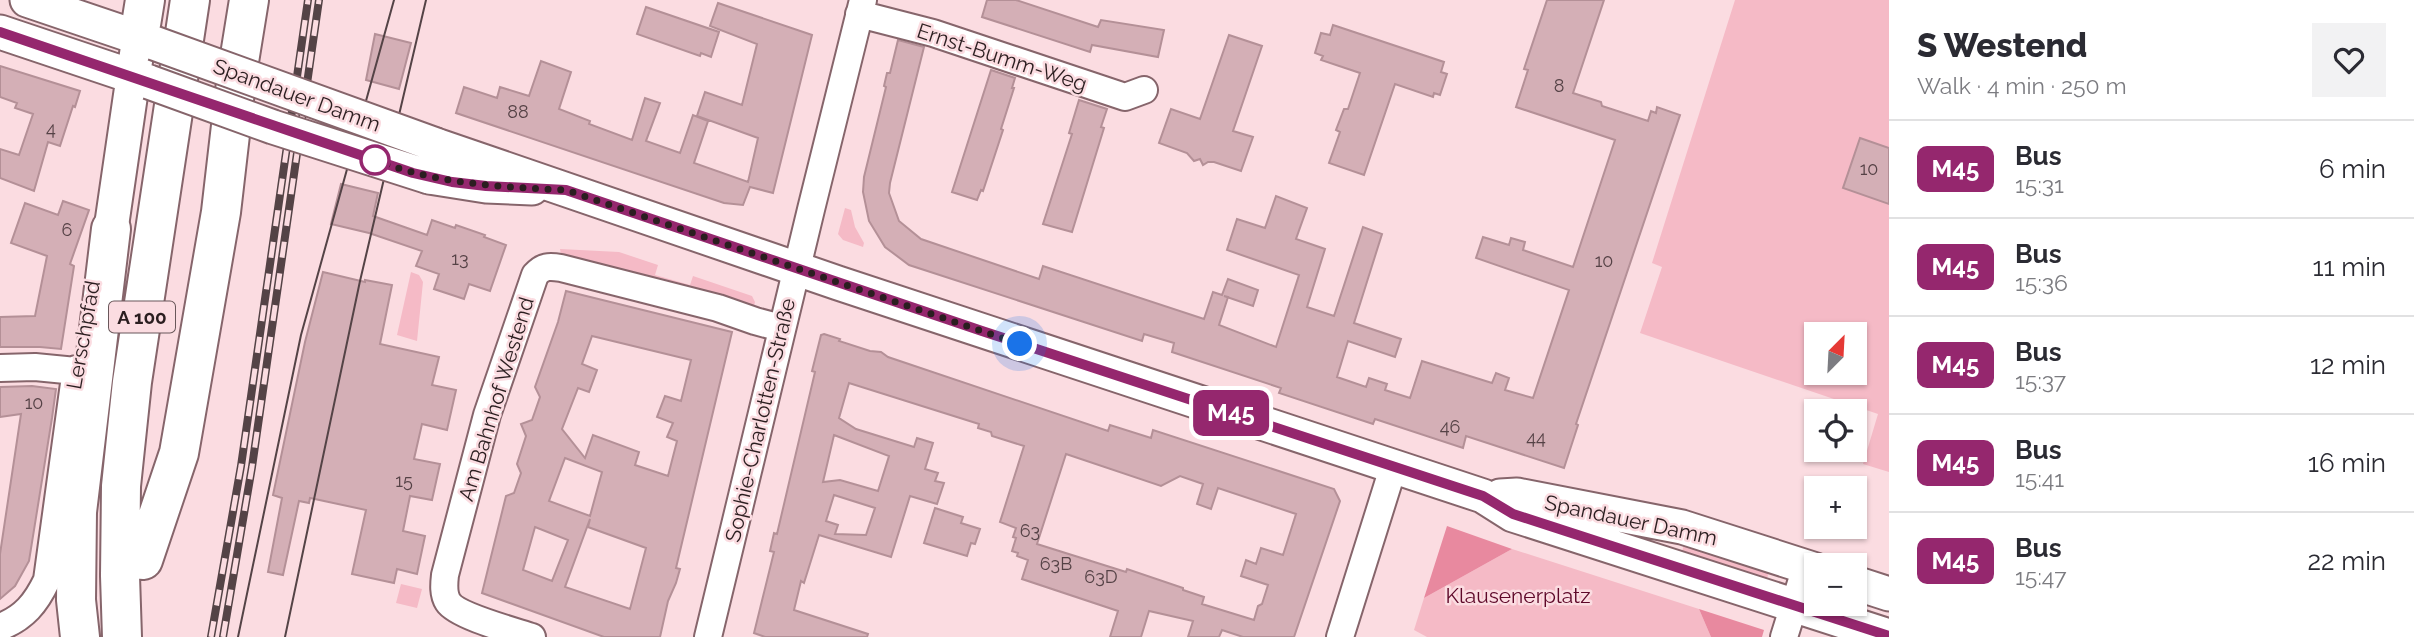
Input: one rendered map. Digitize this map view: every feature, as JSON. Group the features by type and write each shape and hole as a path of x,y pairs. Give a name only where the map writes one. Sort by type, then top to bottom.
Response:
{"highway":[{"path":"145,0 147,40"},
{"name":"A 100","path":"107,637 105,544 113,412 175,0"},
{"name":"A 100","path":"122,637 121,486 134,370 190,0"},
{"path":"143,560 179,453 220,212 239,56 249,0"},
{"path":"80,637 76,600 77,512 111,229"}],"main road":[{"name":"Spandauer Damm","path":"27,0 147,40 239,56 436,145 1483,496 1513,514 1889,636"},
{"name":"Spandauer Damm","path":"0,32 141,79 230,128 429,177 486,186 566,190"},
{"name":"Lerschpfad","path":"111,229 147,40"},
{"name":"Spandauer Damm","path":"1483,496 1517,495 1639,518 1709,535 1804,567"},
{"path":"1867,587 1889,594"}],"street":[{"name":"Ernst-Bumm-Weg","path":"861,7 1125,97 1144,90"},
{"name":"Sophie-Charlotten-Straße","path":"708,637 781,327 861,7"},
{"name":"Lerschpfad","path":"6,625 24,615 38,599 47,580 92,276 111,229"},
{"name":"Am Bahnhof Westend","path":"532,637 461,612 448,602 444,591 445,575 487,415 534,275 541,268 561,268 781,327"},
{"path":"0,368 35,366 76,371"},
{"path":"1339,637 1393,468"},
{"path":"1784,637 1794,604 1804,583"}],"green space":[{"path":"1735,0 1889,0 1889,472 1863,464 1867,462 1867,451 1878,414 1867,410 1867,399 1834,399 1640,333 1662,267 1652,263"},
{"path":"845,208 851,210 855,227 864,243 863,247 843,240 838,234"},
{"path":"560,249 619,252 658,265 655,275 690,285 693,276 752,296 755,302 753,310 743,307 734,299 561,255"},
{"path":"411,272 419,275 423,282 417,341 397,335"},
{"path":"1685,541 1770,568 1766,582 1681,555"},
{"name":"Klausenerplatz","path":"1512,549 1699,609 1711,637 1427,637 1414,630 1424,598"},
{"path":"401,584 422,589 417,608 396,603"}],"shaded area":[{"path":"1447,526 1512,549 1424,598"},
{"path":"1699,609 1764,630 1762,637 1711,637"}],"building":[{"path":"987,0 1016,0 1098,27 1101,20 1164,30 1158,57 1092,45 1090,52 982,17"},
{"path":"1547,0 1604,0 1573,93 1648,121 1651,111 1656,113 1657,107 1680,115 1576,424 1578,425 1564,468 1466,436 1463,448 1375,419 1373,424 1279,393 1281,388 1172,352 1174,343 1144,334 1142,341 909,265 885,247 869,221 863,192 864,177 886,87 884,86 898,40 924,47 889,193 899,221 921,239 1039,279 1043,266 1204,319 1213,292 1222,295 1228,279 1258,290 1253,306 1228,297 1219,325 1276,347 1299,275 1227,250 1237,219 1265,228 1276,196 1307,208 1296,239 1325,249 1307,307 1334,316 1363,227 1382,234 1354,323 1401,339 1395,357 1348,341 1337,377 1366,387 1369,378 1387,384 1385,390 1410,398 1422,361 1492,383 1496,373 1509,378 1505,390 1533,398 1569,290 1476,258 1483,237 1509,245 1511,238 1525,242 1523,250 1573,267 1615,140 1516,107 1528,70 1524,69"},
{"path":"718,3 812,35 773,193 750,187 743,205 724,203 456,113 464,87 497,98 500,87 529,96 541,61 571,72 559,109 632,140 645,98 660,103 646,141 680,153 693,115 708,121 694,163 748,182 758,138 697,116 705,92 742,105 757,44 710,26"},
{"path":"646,7 719,32 711,57 701,53 700,56 637,34"},
{"path":"1333,25 1444,62 1441,72 1447,74 1440,95 1434,93 1433,97 1395,84 1364,175 1329,163 1340,132 1336,130 1344,109 1348,109 1360,73 1321,60 1323,56 1315,53 1321,33 1330,35"},
{"path":"375,34 411,43 399,89 366,80"},
{"path":"1229,35 1262,46 1233,131 1253,137 1241,171 1214,162 1203,165 1200,159 1194,161 1187,153 1159,143 1171,109 1200,119"},
{"path":"0,66 80,91 60,146 48,142 34,191 0,178 0,149 19,155 33,114 15,108 17,103 0,97"},
{"path":"991,70 1015,78 1014,88 983,191 981,190 977,200 952,192"},
{"path":"1079,100 1107,109 1101,127 1104,128 1072,232 1043,224 1072,134 1069,133"},
{"path":"1860,138 1889,148 1889,204 1843,188"},
{"path":"341,184 378,193 373,216 427,235 432,220 455,228 456,225 506,245 490,291 469,284 464,299 434,289 439,274 416,266 422,251 369,233 331,224"},
{"path":"63,201 89,210 70,264 74,266 61,349 0,347 0,317 35,316 47,256 11,243 25,203 58,215"},
{"path":"323,272 392,285 380,344 439,357 432,385 456,390 447,430 422,424 414,459 440,464 432,500 410,496 403,531 425,536 417,574 397,569 394,583 352,574 366,510 310,498 309,503 299,501 283,575 268,572 282,498 273,495 305,342"},
{"path":"566,291 732,332 676,568 680,569 668,601 660,637 604,637 482,593 506,496 514,493 521,473 517,464 526,436 521,424 532,420 540,397 535,387","holes":["592,336 691,360 681,401 665,396 657,417 673,423 667,437 677,441 668,476 635,465 639,452 593,435 585,458 562,429 578,388 589,392 597,370 582,364","565,458 602,472 590,516 549,501","590,519 588,527 646,548 630,609 565,587","535,527 568,540 552,581 523,570"]},
{"path":"821,335 881,352 888,357 1108,431 1110,425 1151,438 1153,430 1334,489 1340,501 1294,637 1243,637 1222,630 1219,637 1188,637 1193,621 1149,611 1141,637 1110,637 1118,611 1022,579 1028,560 1012,551 1016,528 1000,522 1024,446 992,436 991,432 978,428 979,424 849,383 839,418 856,429 914,447 917,438 933,443 925,469 938,473 935,481 944,483 937,504 910,496 891,557 819,535 804,583 801,581 794,610 868,634 867,637 765,637 754,633 774,552 770,551 774,533 777,534 815,372 812,371","holes":["834,435 889,456 878,491 840,480 823,482","1066,454 1161,486 1180,476 1203,484 1197,504 1211,509 1218,488 1296,514 1283,555 1261,548 1256,564 1246,560 1241,576 1268,585 1254,620 1202,604 1204,597 1183,588 1037,544","834,495 875,508 866,535 835,534 838,525 826,521"]},
{"path":"32,386 56,389 52,418 29,561 15,586 0,599 0,554 21,414 0,417 0,387"},
{"path":"935,508 963,517 961,523 980,529 967,556 924,543"}],"tram line":[{"path":"238,637 301,335 394,0"},
{"path":"285,637 360,281 426,0"}],"railway":[{"path":"211,637 241,466 308,0"},
{"path":"223,637 252,467 319,0"}],"bus line":[{"name":"M45","path":"0,32 413,173 486,186 566,190 838,283 1483,496 1513,514 1889,636"}],"route":[{"path":"375,160 452,182 566,190 1020,344"}]}
